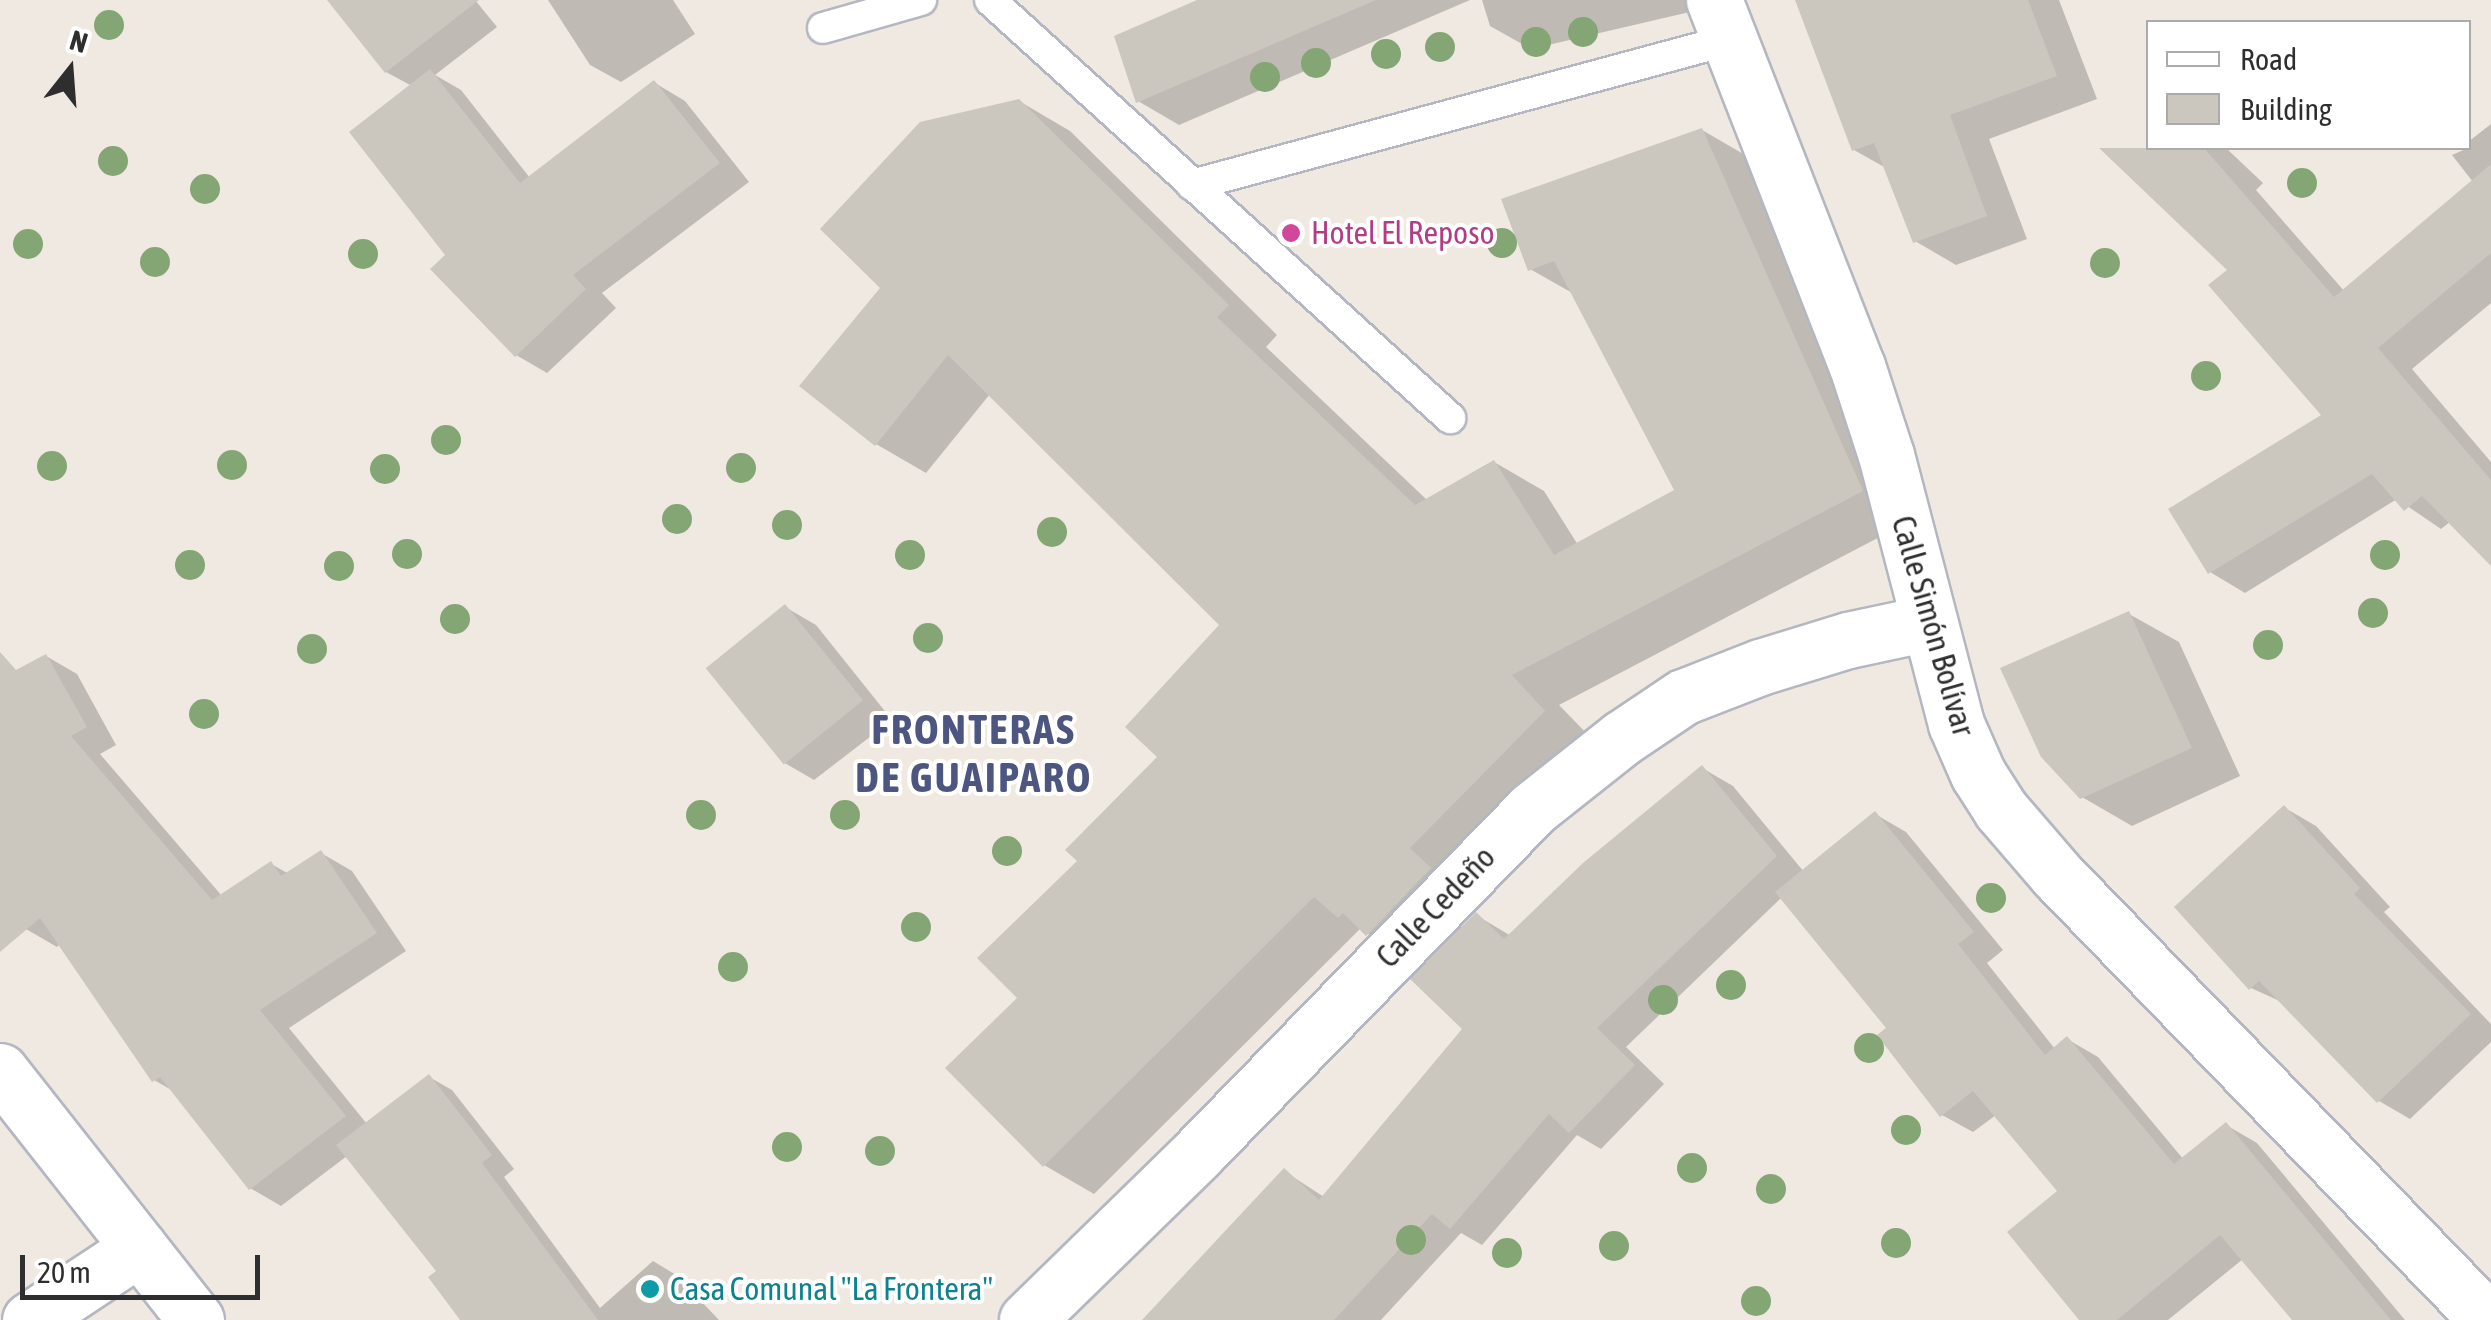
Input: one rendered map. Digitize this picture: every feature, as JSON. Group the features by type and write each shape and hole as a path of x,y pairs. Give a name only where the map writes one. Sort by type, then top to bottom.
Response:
{"street":[{"name":"Calle Simón Bolívar","path":"1722,20 1857,366 1886,455 1956,724 1978,774 2001,810 2070,889 2488,1320"},
{"name":"Calle Cedeño","path":"1026,1320 1197,1154 1531,810 1622,738 1683,697 1760,667 1848,640 1928,622"},
{"path":"0,1070 196,1320"},
{"path":"30,1320 139,1248"}],"lane":[{"path":"823,28 922,0"},
{"path":"990,0 1450,418"},
{"path":"1192,184 1722,20"}],"building":[{"path":"327,0 479,0 385,73"},
{"path":"1197,0 1376,0 1136,103 1114,36"},
{"path":"1795,0 2028,0 2057,76 1950,115 1987,216 1913,243 1874,143 1852,151"},
{"path":"430,69 520,183 654,80 720,163 573,275 586,289 515,357 430,269 445,255 349,132"},
{"path":"1019,99 1229,305 1217,317 1415,505 1494,460 1554,555 1674,490 1554,261 1528,271 1501,199 1702,128 1863,491 1512,675 1545,711 1410,848 1431,868 1366,936 1343,913 1338,918 1314,897 1043,1167 945,1068 1017,998 977,958 1077,861 1065,850 1157,757 1125,727 1219,625 948,355 875,446 799,386 880,288 820,229 920,122"},
{"path":"2099,148 2206,150 2334,297 2491,164 2491,253 2378,348 2491,480 2491,566 2422,496 2404,511 2372,474 2208,574 2168,509 2321,415 2208,285 2227,270"},
{"path":"785,604 863,700 784,765 706,668"},
{"path":"2129,611 2192,748 2080,799 2041,757 2000,668"},
{"path":"0,652 16,670 46,654 87,727 71,736 212,900 271,861 281,876 321,850 377,933 260,1010 346,1116 249,1190 160,1077 152,1082 40,918 0,952"},
{"path":"1702,765 1777,856 1597,1028 1635,1065 1569,1133 1549,1114 1450,1229 1432,1214 1334,1320 1142,1320 1284,1168 1319,1200 1462,1029 1410,979 1476,912 1504,939 1583,863"},
{"path":"2284,805 2360,888 2354,894 2471,1014 2377,1103 2259,981 2249,990 2174,907"},
{"path":"1875,811 1974,932 1958,944 2045,1055 2067,1036 2174,1164 2226,1122 2391,1320 2292,1320 2220,1235 2117,1320 2079,1320 2007,1232 2057,1191 1973,1091 1940,1117 1877,1035 1886,1028 1775,892"},
{"path":"429,1074 492,1155 482,1163 598,1320 460,1320 428,1277 436,1271 336,1145"}],"place":[{"name":"Hotel El Reposo","path":"1291,233"},
{"name":"Casa Comunal \"La Frontera\"","path":"650,1289"}],"district":[{"name":"FRONTERAS DE GUAIPARO","path":"974,753"}]}
